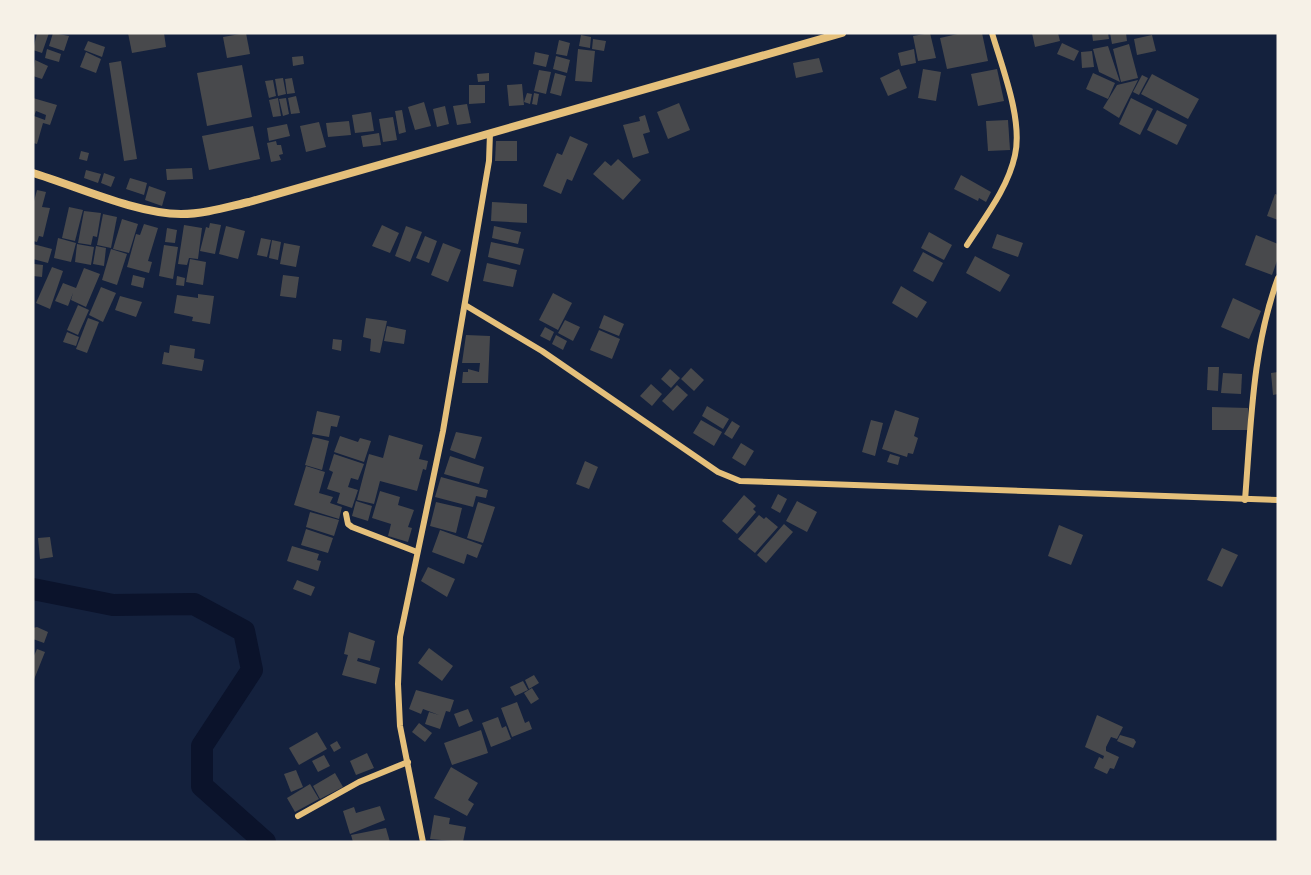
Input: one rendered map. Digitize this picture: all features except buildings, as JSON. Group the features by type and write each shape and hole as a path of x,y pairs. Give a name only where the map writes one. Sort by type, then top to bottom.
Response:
{"street":[{"path":"33,173 153,211 201,213 249,202 842,33"},
{"path":"967,245 1004,186 1017,147 1012,107 992,33"},
{"path":"423,842 400,726 398,684 400,637 443,430 487,172 490,133"},
{"path":"1245,500 1258,357 1262,333 1278,278"},
{"path":"465,305 542,351 718,472 740,481 1278,500"},
{"path":"346,514 348,524 352,527 417,552"},
{"path":"298,816 358,782 408,762"}],"waterway":[{"path":"33,589 113,605 194,604 244,631 252,670 202,746 202,786 265,842"}]}
